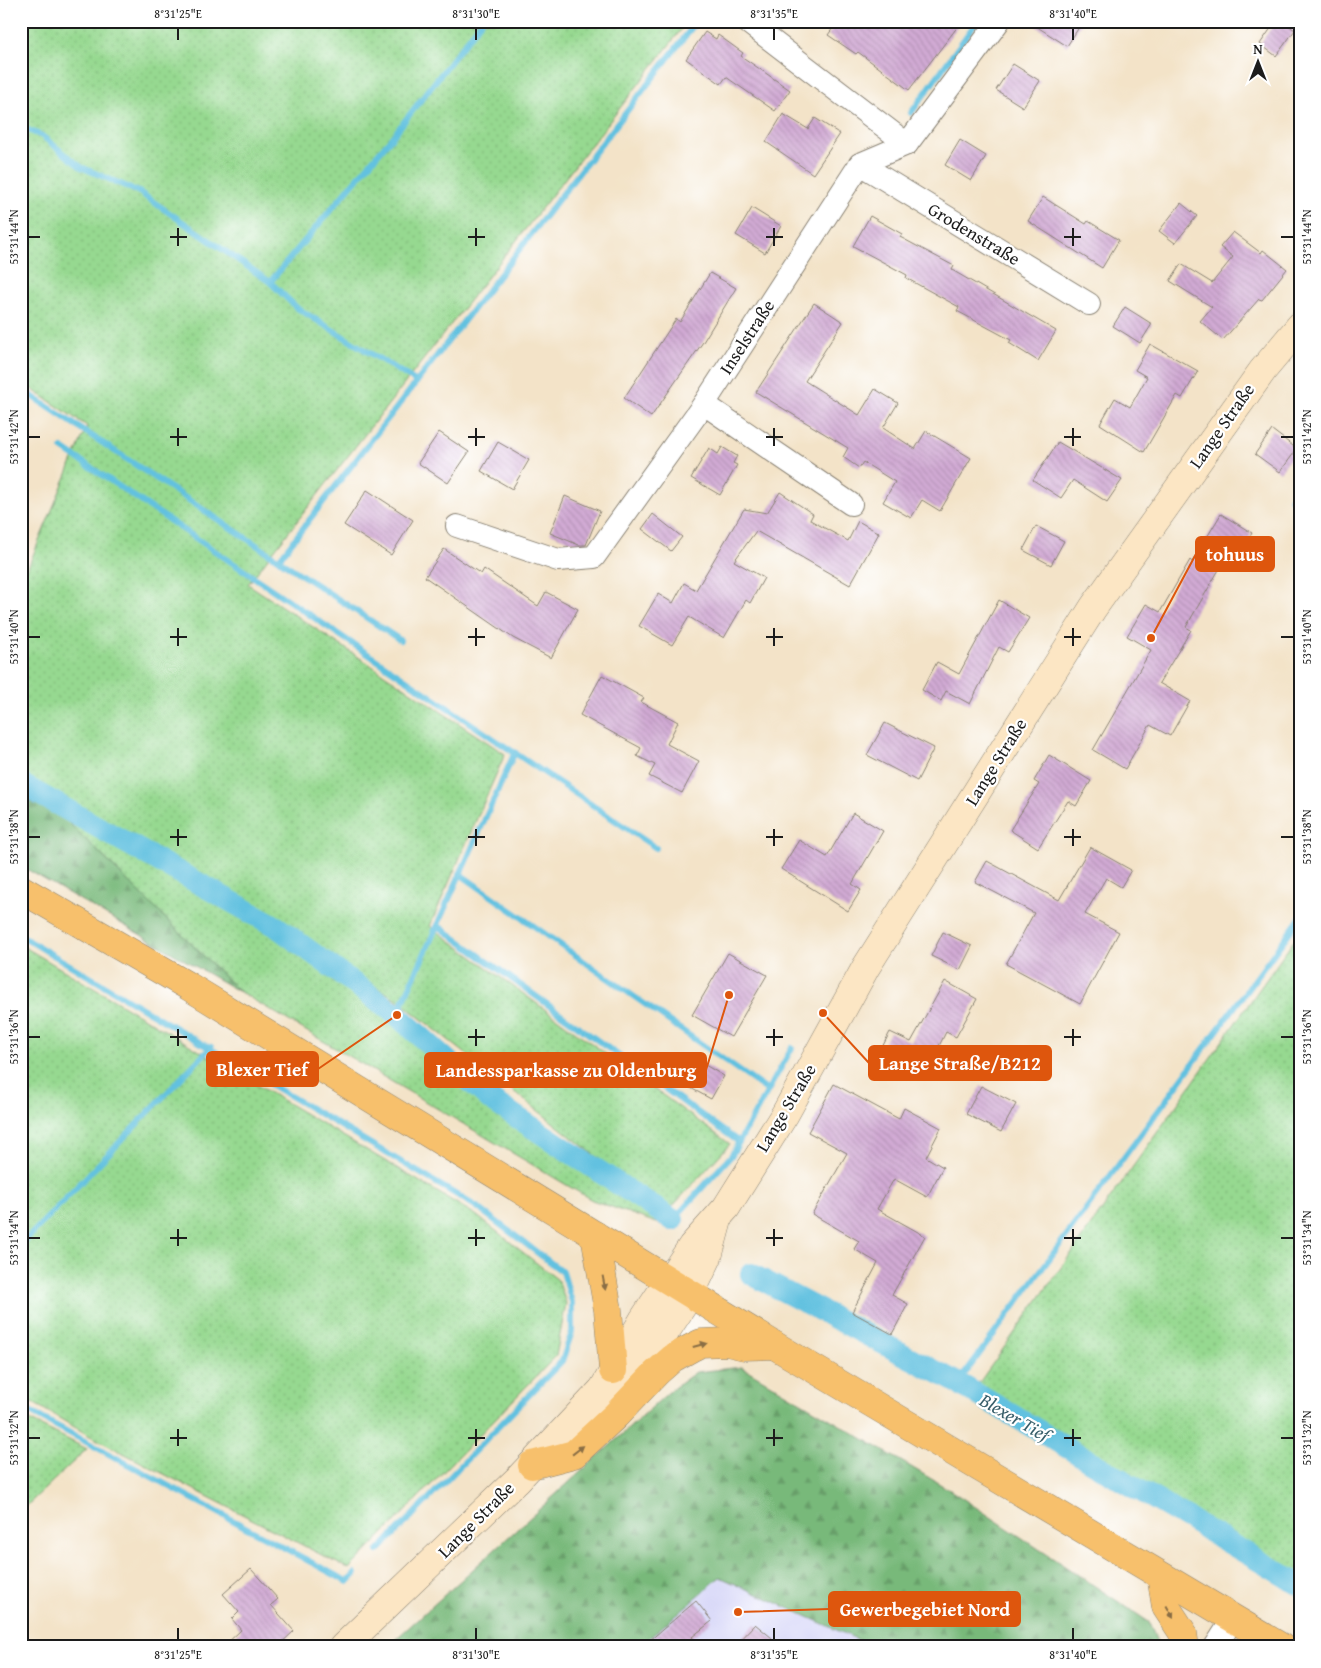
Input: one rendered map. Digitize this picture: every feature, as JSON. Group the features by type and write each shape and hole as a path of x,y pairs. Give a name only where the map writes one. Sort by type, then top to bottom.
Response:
{"main road":[{"path":"21,889 188,986 774,1344 1162,1576 1271,1644"},
{"path":"595,1235 608,1310 608,1379"},
{"path":"532,1465 574,1454 616,1415 656,1373 673,1358 691,1348 701,1344 727,1342 744,1346 774,1344"},
{"path":"1162,1576 1166,1607 1183,1633 1185,1647"}],"street":[{"path":"746,21 907,144"},
{"path":"860,164 907,144 998,21"},
{"name":"Grodenstraße","path":"860,164 1089,304"},
{"name":"Inselstraße","path":"457,526 558,560 594,557 704,404 860,164"},
{"name":"Lange Straße","path":"343,1647 532,1465 608,1379 680,1286 692,1246 720,1216 785,1114 866,967 1087,617 1263,370 1300,326"},
{"path":"704,404 851,504"},
{"path":"1215,1647 1233,1619"}],"shaded area":[{"path":"720,1577 874,1647 639,1647"}],"green space":[{"path":"21,21 688,21 248,584 505,754 430,926 730,1144 672,1207 659,1206 395,998 21,775 21,584 87,426 21,382"},
{"path":"21,797 63,817 240,992 21,866"},
{"path":"63,817 266,932 383,1013 488,1110 665,1226 592,1200 240,992"},
{"path":"1300,932 1300,1578 976,1387"},
{"path":"21,945 476,1215 558,1280 566,1303 556,1356 349,1569 90,1436 21,1396"},
{"path":"742,1367 950,1490 1149,1622 1159,1647 874,1647 720,1577 639,1647 387,1647 671,1390 696,1372"},
{"path":"21,1416 87,1449 21,1511"}],"building":[{"path":"838,21 962,21 909,90 858,52 856,54 828,35"},
{"path":"1028,21 1083,21 1067,46"},
{"path":"1276,21 1283,21 1295,30 1276,56 1260,44"},
{"path":"705,32 716,39 718,35 743,53 741,56 790,90 775,111 726,77 721,84 686,59"},
{"path":"1013,64 1040,81 1023,107 996,90"},
{"path":"783,114 808,129 815,118 840,134 813,174 766,142"},
{"path":"960,140 986,156 971,181 945,165"},
{"path":"1043,197 1086,224 1088,221 1119,240 1102,268 1028,221"},
{"path":"1181,203 1197,216 1175,243 1159,231"},
{"path":"752,208 781,226 765,253 736,235"},
{"path":"870,216 902,234 900,237 954,266 952,270 1056,331 1038,361 1009,343 1011,340 957,311 959,307 906,278 907,275 853,246"},
{"path":"1233,232 1261,253 1263,250 1287,269 1262,300 1259,299 1223,340 1200,321 1212,307 1170,281 1181,264 1212,283 1233,257 1220,247"},
{"path":"710,273 736,288 703,342 651,417 624,398 676,319 680,322"},
{"path":"814,303 843,322 805,381 859,415 875,389 898,403 883,428 915,449 926,431 971,458 940,511 922,500 911,518 883,502 895,482 863,462 859,468 843,457 848,448 756,392"},
{"path":"1125,307 1152,324 1140,343 1113,326"},
{"path":"1150,344 1198,371 1182,398 1177,395 1144,452 1100,424 1115,398 1130,407 1147,377 1135,370"},
{"path":"1272,430 1297,449 1280,472 1255,454"},
{"path":"439,432 469,452 448,483 418,463"},
{"path":"498,442 529,460 512,489 481,471"},
{"path":"1058,442 1122,480 1107,502 1073,480 1061,498 1033,480"},
{"path":"722,447 737,456 733,463 737,465 720,495 691,478 709,448 718,454"},
{"path":"367,490 413,520 391,555 344,525"},
{"path":"780,492 813,514 810,520 848,541 858,521 879,533 850,585 756,531 734,561 764,578 750,603 746,600 724,638 689,617 672,645 639,626 658,594 673,603 684,583 696,590 744,509 767,513"},
{"path":"565,496 600,511 586,545 579,545 550,533"},
{"path":"653,514 682,537 671,551 642,529"},
{"path":"1221,514 1252,533 1237,559 1228,554 1186,627 1191,630 1159,683 1190,701 1170,736 1150,725 1125,769 1093,750 1151,650 1127,636 1146,604 1160,612 1190,560 1192,562"},
{"path":"1036,526 1064,541 1051,565 1023,550"},
{"path":"444,549 481,574 484,569 538,606 546,592 578,609 551,658 513,638 425,577"},
{"path":"999,600 1029,618 1008,652 999,647 970,704 946,691 941,701 922,690 937,662 959,674"},
{"path":"602,675 644,698 641,702 678,722 667,744 699,761 682,793 649,776 655,765 637,756 641,748 580,715"},
{"path":"885,723 934,748 917,781 867,755"},
{"path":"1049,755 1091,781 1076,806 1068,801 1038,848 1010,830 1039,784 1034,781"},
{"path":"853,813 883,831 852,884 861,890 848,911 781,869 799,840 827,857"},
{"path":"1090,847 1131,870 1121,887 1106,878 1085,914 1119,932 1080,1004 1006,964 1034,913 975,882 987,861 1059,900"},
{"path":"943,932 972,946 960,970 931,956"},
{"path":"728,953 767,975 731,1037 692,1015"},
{"path":"945,981 977,999 956,1037 946,1032 923,1078 878,1055 890,1032 911,1042"},
{"path":"698,1061 724,1076 711,1099 685,1085"},
{"path":"834,1084 899,1119 904,1108 941,1128 926,1157 943,1167 927,1197 894,1179 877,1209 925,1236 892,1295 908,1304 892,1334 852,1312 878,1263 854,1249 859,1241 812,1214 847,1153 808,1132"},
{"path":"981,1086 1016,1104 1001,1132 966,1114"},
{"path":"251,1569 278,1599 271,1605 294,1631 277,1647 223,1647 241,1630 232,1619 239,1612 223,1594"},
{"path":"696,1601 712,1621 692,1637 700,1647 642,1647"},
{"path":"755,1624 783,1647 733,1647"}],"waterway":[{"path":"270,282 393,136 482,21"},
{"path":"279,559 697,21"},
{"path":"911,113 977,21"},
{"path":"21,127 42,136 81,167 139,192 270,282 297,308 417,382"},
{"path":"21,389 400,640"},
{"path":"62,448 656,848"},
{"path":"1291,498 1300,505"},
{"path":"397,1015 515,752"},
{"name":"Blexer Tief","path":"21,784 277,927 397,1015 491,1100 673,1220"},
{"path":"460,874 768,1091"},
{"path":"958,1383 1300,918"},
{"path":"437,925 739,1142"},
{"path":"21,936 477,1207 563,1272 572,1302 572,1332 562,1361 378,1551"},
{"path":"21,1245 211,1047"},
{"path":"673,1220 731,1156 792,1048"},
{"name":"Blexer Tief","path":"751,1274 958,1383 1300,1585"},
{"path":"21,1407 348,1582 355,1574"}],"place":[{"name":"tohuus","path":"1151,638"},
{"name":"Landessparkasse zu Oldenburg","path":"729,995"},
{"name":"Lange Straße/B212","path":"823,1013"},
{"name":"Blexer Tief","path":"397,1015"},
{"name":"Gewerbegebiet Nord","path":"738,1612"}]}
